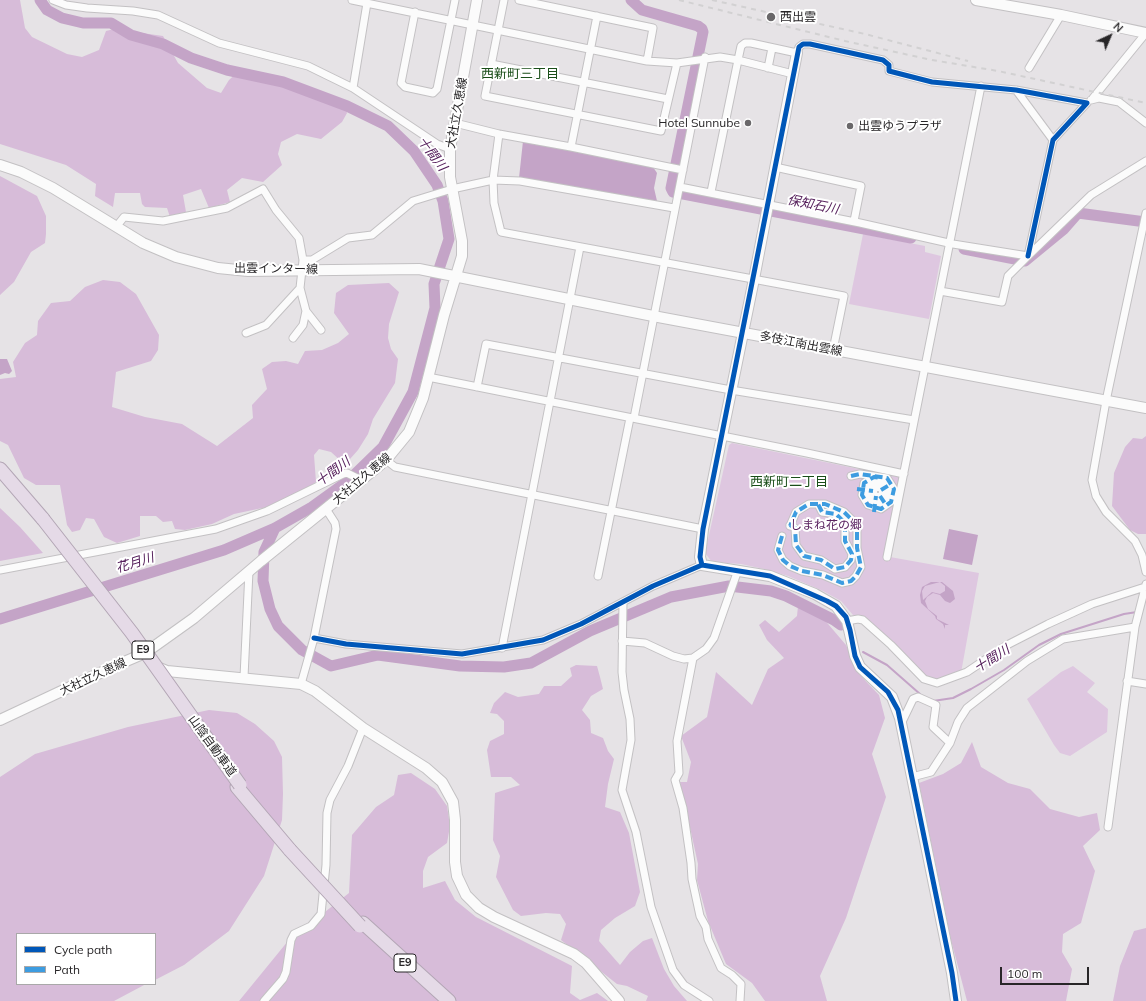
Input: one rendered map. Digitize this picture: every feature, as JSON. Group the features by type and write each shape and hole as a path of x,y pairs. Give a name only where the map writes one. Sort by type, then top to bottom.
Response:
{"highway":[{"name":"山陰自動車道","path":"0,469 132,633 238,786 291,849 362,924 443,1001"},
{"name":"山陰自動車道","path":"0,476 42,521"},
{"name":"山陰自動車道","path":"362,924 449,1001"}],"main road":[{"name":"大社立久恵線","path":"0,720 145,653 194,618 261,561 386,460 409,432 423,398 444,315 462,256 462,241 452,189 450,149 474,24 477,0"},
{"path":"976,0 991,1 1146,33"},
{"path":"797,53 754,279 703,529 700,557 702,565 770,576 815,594 836,606 847,621 857,662 864,672 884,688 892,698 898,710 901,724 952,972 956,1001"},
{"name":"出雲インター線","path":"0,165 22,172 53,188 143,243 176,257 218,268 248,271 303,265 428,270 456,275"},
{"name":"多伎江南出雲線","path":"456,275 653,316 1146,408"},
{"path":"145,653 153,664 159,669 167,671 244,677 301,684 330,700 363,728 430,771 442,782 453,802 455,820 455,862 458,876 466,895 479,908 574,954 586,963 619,1001"}],"street":[{"path":"53,0 87,8 133,10 158,15 219,43 308,66 353,88 437,144 450,149"},
{"path":"352,0 367,3 392,4 415,12 647,61 676,62 720,57 793,74"},
{"path":"415,12 401,83 405,87 433,93 437,89 455,0"},
{"path":"504,0 485,96 661,131 676,62"},
{"path":"519,0 653,28 647,61"},
{"path":"353,88 367,3"},
{"path":"1029,68 1061,15"},
{"path":"571,147 597,16"},
{"path":"1028,256 1053,140 1090,100 1146,33"},
{"path":"711,192 741,46 745,43 797,53 803,44 810,44 883,60 889,65 889,71 932,82 981,86 1090,100 1119,102 1146,123"},
{"path":"768,68 772,48"},
{"path":"598,576 665,262 674,208 680,186 705,58"},
{"path":"491,64 668,99"},
{"path":"887,557 981,86"},
{"path":"1016,90 1053,140"},
{"path":"455,124 683,170"},
{"path":"499,134 493,180 494,203 501,232 844,296 833,350"},
{"path":"940,290 1002,302 1008,276 1028,256 1091,195 1146,161"},
{"path":"775,167 861,186 854,221"},
{"path":"303,265 348,238 372,234 413,201 452,189 493,180 520,181 674,208"},
{"path":"680,186 854,221 950,243 1028,256"},
{"path":"116,227 124,217 163,221 227,208 263,189 276,210 298,238 303,265 300,288 306,311 321,330"},
{"path":"1146,214 1106,401 1092,480 1096,496 1106,512 1135,541 1142,555 1146,572"},
{"path":"502,648 580,247"},
{"path":"246,333 266,325 300,288"},
{"path":"293,338 303,325 306,311"},
{"path":"477,387 486,344 731,390 914,420"},
{"path":"428,377 904,474"},
{"path":"386,460 395,467 703,529"},
{"path":"0,570 216,529 267,511 343,474 347,473 360,480"},
{"path":"851,476 857,474 876,493"},
{"path":"876,493 880,477"},
{"path":"876,493 880,477"},
{"path":"861,503 876,493 887,478 880,477"},
{"path":"782,536 778,550 783,560 790,566 802,571 823,575 842,583 850,581 856,576 860,567 857,548 857,530 851,519 844,512 826,504 809,504 796,512 790,526 795,528 796,545 804,556 821,560 832,568 839,569 845,567 849,562 852,554 845,540 844,523 838,515 822,512 818,504"},
{"path":"301,684 314,638 336,529 335,522 326,509"},
{"path":"314,638 346,644 462,654 502,648 543,640 581,624 654,586 702,565"},
{"path":"622,641 645,644 684,659 693,658 706,649 714,638 738,570"},
{"path":"244,677 249,571"},
{"path":"847,621 858,619 863,620 891,645 924,680 937,683 967,672 1007,645 1048,624 1092,604 1145,586"},
{"path":"1108,827 1135,627 1145,586"},
{"path":"623,602 622,641 624,690 630,719 631,740 622,790 636,832 651,907 673,970 684,985 710,1001"},
{"path":"912,777 931,772 950,743 960,718 967,708 1027,661 1053,644 1075,636 1135,627"},
{"path":"693,658 677,741 679,773 674,780 683,808 692,879 700,916 706,927 708,939 721,968 732,975 741,984 740,1001"},
{"path":"1127,680 1146,684"},
{"path":"901,724 913,699 918,697 936,705 933,726 950,743"},
{"path":"264,1001 283,979 286,972 291,940 294,934 300,930 312,926 321,914 326,865 327,813 330,800 348,766 363,728"}],"green space":[{"path":"863,234 925,246 925,252 941,256 929,319 849,304"},
{"name":"しまね花の郷","path":"732,443 898,477 900,479 884,553 890,557 979,573 961,673 944,680 929,679 862,617 853,615 841,601 823,591 788,576 764,569 741,564 712,562 705,553 729,445"},
{"path":"1073,666 1095,683 1087,692 1108,709 1107,732 1070,756 1060,753 1027,699 1061,672"}],"shaded area":[{"path":"0,0 20,0 25,28 32,37 67,54 82,57 99,50 106,31 114,29 163,36 178,63 207,88 221,93 229,80 241,69 287,79 344,101 347,113 342,122 321,139 297,134 281,142 278,154 282,165 263,182 242,178 227,190 230,202 209,208 201,189 183,195 186,212 170,217 167,208 145,207 142,204 140,193 115,193 113,207 95,196 96,184 66,165 0,144"},
{"path":"523,141 653,167 657,173 654,188 657,201 519,178"},
{"path":"0,176 37,196 46,216 46,234 45,243 31,252 14,282 0,295"},
{"path":"103,280 120,282 136,294 159,335 158,350 151,361 116,372 112,407 145,417 182,424 217,446 253,418 252,405 267,389 262,369 272,362 286,361 298,364 305,351 322,350 338,343 349,334 334,313 336,293 348,285 389,283 399,292 389,324 388,338 391,349 398,359 395,383 373,419 368,434 358,450 350,459 342,462 331,452 319,449 314,455 316,482 307,488 267,507 234,514 212,524 185,530 175,529 172,521 163,522 156,516 140,516 140,536 117,543 104,537 94,519 86,518 80,530 72,532 67,525 60,485 36,485 24,478 8,445 0,441 0,379 16,377 13,362 25,343 37,335 38,321 51,303 70,301 85,287"},
{"path":"0,359 7,359 12,371 9,374 5,373 0,375"},
{"path":"1146,436 1146,534 1138,534 1130,530 1112,506 1114,473 1125,447 1133,438 1142,439"},
{"path":"0,508 20,527 43,553 0,561"},
{"path":"949,529 978,535 972,565 943,559"},
{"path":"931,582 940,582 942,582 953,591 955,599 950,603 945,601 940,595 933,593 927,597 925,601 928,609 937,616 937,619 949,625 945,625 945,629 943,624 936,619 935,616 921,603 920,595 922,587","holes":["940,582 945,586 945,591 940,594 932,592 923,600 922,591 925,586"]},
{"path":"798,606 823,618 846,645 858,673 879,695 885,718 872,754 886,797 846,918 820,976 827,1001 765,1001 752,983 726,964 708,921 697,880 698,864 680,782 687,782 691,762 681,736 707,717 716,672 752,705 768,669 784,658 767,640 759,625 765,620 779,632 797,616"},
{"path":"576,665 597,666 603,689 591,696 582,710 590,720 591,733 603,738 608,751 614,759 608,784 605,807 620,812 629,833 640,892 635,906 615,918 601,930 599,941 620,965 630,952 643,941 652,938 664,969 674,986 687,1001 646,1001 648,996 627,986 617,984 561,940 566,924 560,914 546,913 521,916 513,910 496,877 500,856 493,840 495,793 520,785 511,777 491,777 487,750 490,741 504,734 504,721 497,714 490,713 494,703 505,692 518,697 539,694 544,686 561,686 572,676 570,668"},
{"path":"209,710 237,713 255,724 274,741 282,757 282,820 264,876 229,931 184,965 156,979 156,933 16,933 16,985 144,985 114,1001 0,1001 0,777 35,754 128,727"},
{"path":"972,742 981,767 1008,783 1030,789 1050,809 1079,817 1097,813 1100,830 1083,846 1095,871 1081,923 1063,934 1062,952 1072,969 1066,1001 967,1001 951,940 919,783 943,774 961,763"},
{"path":"411,773 435,789 447,806 450,826 447,843 428,857 423,871 423,888 445,881 455,900 476,917 572,966 570,993 580,1000 597,993 608,1001 239,1001 288,941 349,893 352,835 376,807 394,795 398,775"},
{"path":"1146,928 1146,1001 1113,1001 1120,966 1134,931"}],"waterway":[{"name":"十間川","path":"0,619 224,550 275,528 312,507 348,481 383,447 413,392 435,308 434,284 449,239 443,201 437,185 414,151 388,126 347,106 283,82 227,70 191,58 163,44 131,35 111,23 83,23 62,18 47,10 40,0"},
{"name":"保知石川","path":"631,0 642,10 698,26 703,32 671,188 673,192 911,238"},
{"name":"保知石川","path":"964,249 1025,261 1064,229 1078,213 1146,222"},
{"name":"十間川","path":"275,528 264,552 263,581 270,609 278,626 302,650 331,666 378,655 460,666 504,667 531,663 590,631 671,597 729,586 771,591 786,596 841,625"},
{"name":"十間川","path":"933,701 953,698 971,689 1004,670 1039,645 1061,634 1124,614 1137,612"},
{"name":"十間川","path":"863,652 887,665 920,694"}],"railway":[{"path":"679,0 845,41 932,60 998,71 1146,103"},
{"path":"712,0 865,34 968,61"}],"marked path":[{"path":"851,476 860,474 887,478 894,489 891,502 881,509 868,505 862,495 864,483 874,477 880,478"},
{"path":"881,490 891,484"},
{"path":"857,489 873,491"},
{"path":"874,512 876,496"},
{"path":"880,496 886,505"},
{"path":"782,536 778,550 783,560 790,566 802,571 823,575 842,583 851,581 856,576 861,567 857,548 857,530 851,519 844,512 825,504 809,504 796,512 790,526"},
{"path":"790,525 795,528 796,545 804,556 821,560 835,569 845,567 851,560 852,554 845,541 845,523 836,514 822,512 818,504"}],"cycle path":[{"path":"702,565 700,557 703,529 799,47 803,44 810,44 883,60 889,65 889,71 932,82 1016,90 1087,103 1053,140 1028,256"},
{"path":"314,638 346,644 462,654 543,640 581,624 653,586 702,565 770,576 836,606 846,617 855,656 860,667 888,692 898,710 952,973 956,1001"}],"place":[{"name":"西出雲","path":"771,17"},
{"name":"Hotel Sunnube","path":"748,123"},
{"name":"出雲ゆうプラザ","path":"850,126"}],"district":[{"name":"西新町三丁目","path":"520,74"},
{"name":"西新町二丁目","path":"789,482"}],"water label":[{"name":"花月川","path":"135,563"}]}
